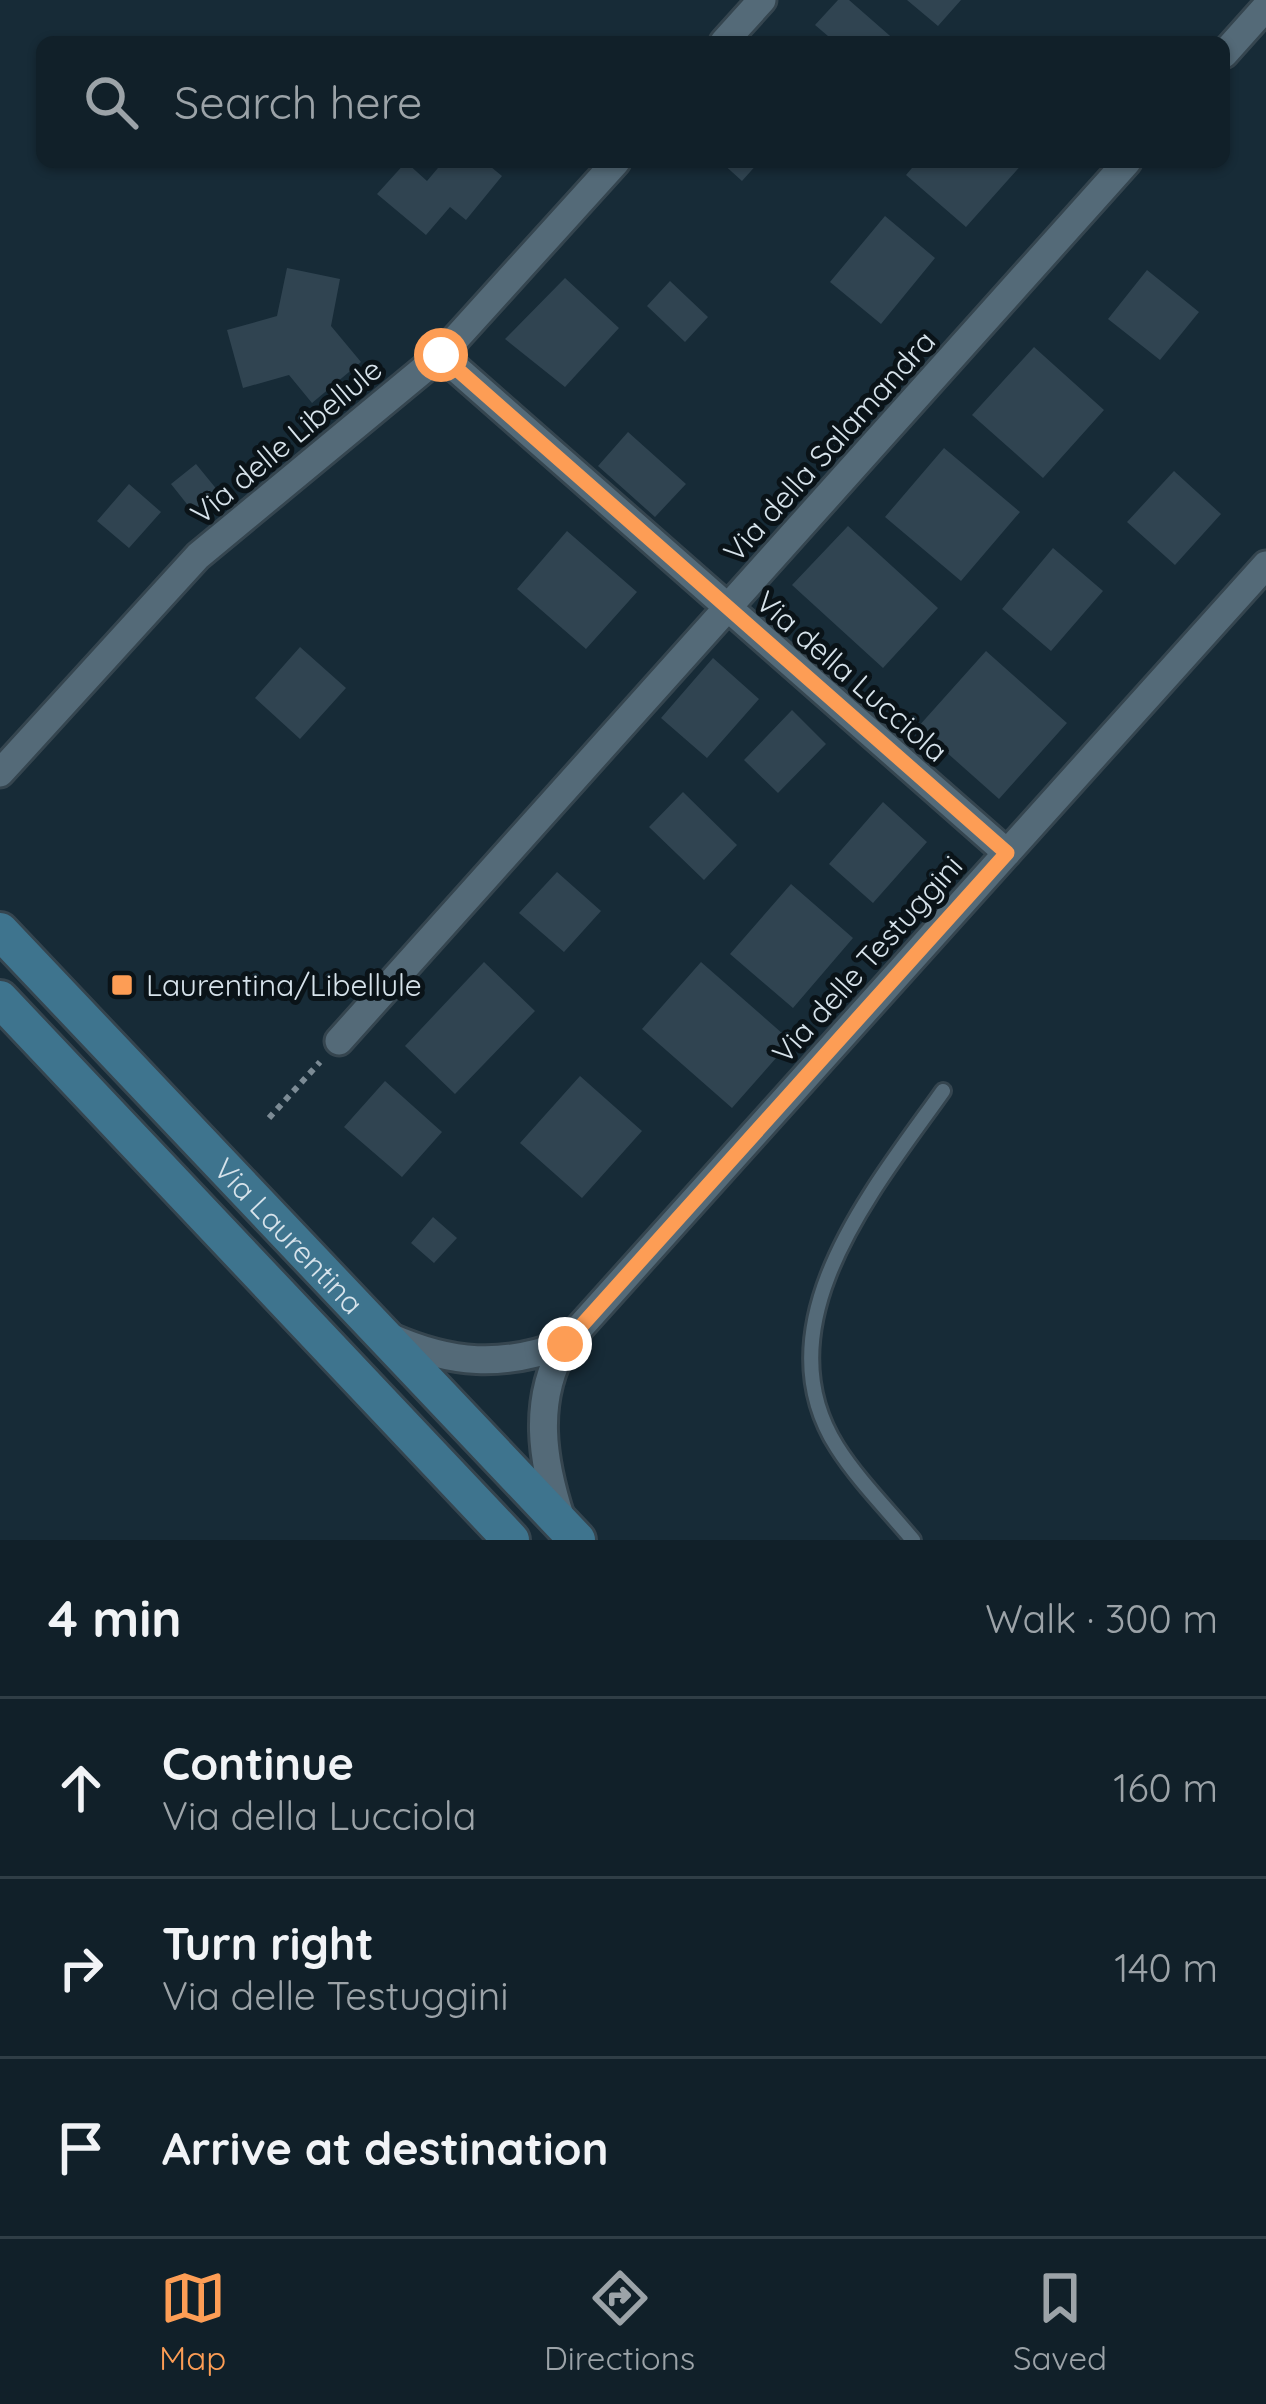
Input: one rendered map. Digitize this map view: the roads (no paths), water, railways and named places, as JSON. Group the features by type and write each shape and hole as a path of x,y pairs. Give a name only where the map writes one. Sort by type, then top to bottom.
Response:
{"main road":[{"name":"Via Laurentina","path":"0,931 570,1532"},
{"name":"Via Laurentina","path":"0,999 511,1540"}],"street":[{"path":"729,36 762,0"},
{"path":"1230,47 1266,7"},
{"name":"Via delle Libellule","path":"0,773 198,556 441,355 611,168"},
{"name":"Via della Salamandra","path":"339,1042 1122,168"},
{"name":"Via della Lucciola","path":"441,355 1007,853"},
{"name":"Via delle Testuggini","path":"565,1344 1266,565"},
{"path":"376,1331 424,1351 482,1363 521,1360 565,1344"},
{"path":"565,1344 550,1380 543,1437 570,1532"}],"lane":[{"path":"913,1540 836,1446 816,1400 816,1334 820,1291 849,1224 943,1091"}],"place":[{"name":"Laurentina/Libellule","path":"122,985"}]}
